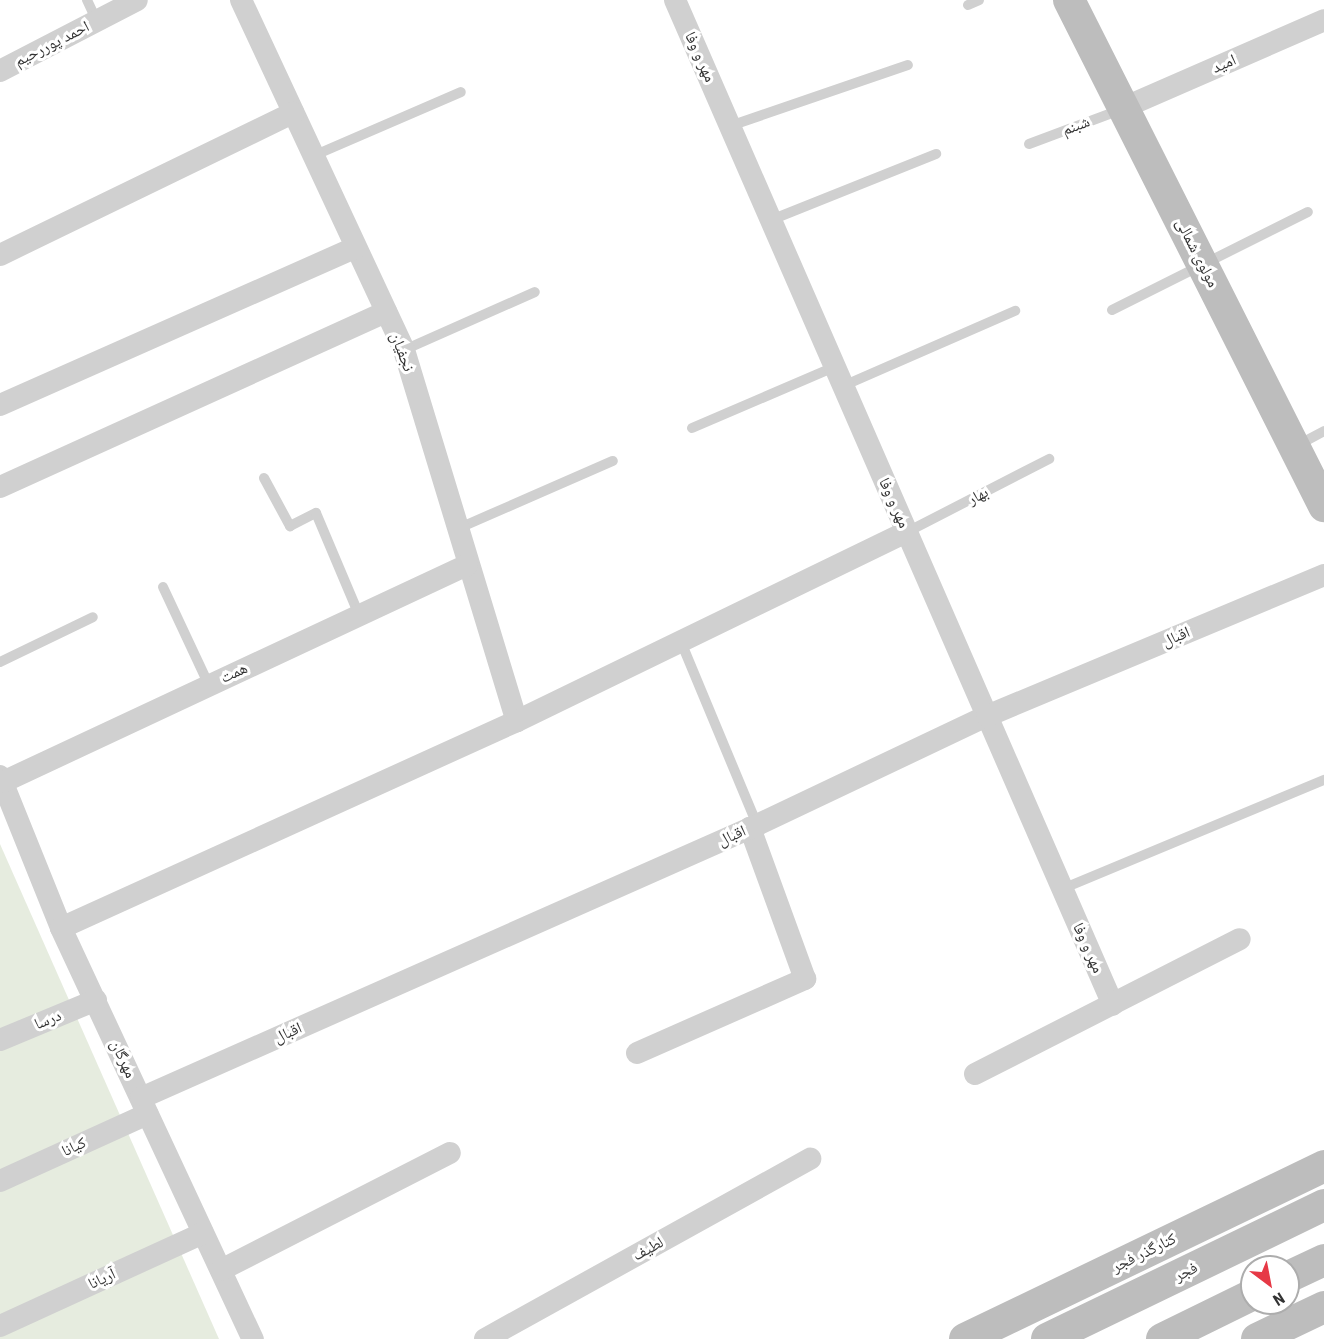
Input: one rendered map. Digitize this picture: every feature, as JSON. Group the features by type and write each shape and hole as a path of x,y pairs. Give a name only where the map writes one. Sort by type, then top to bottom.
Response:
{"street":[{"name":"احمد پوررحیم","path":"0,70 137,0"},
{"name":"نجفیان","path":"241,0 404,350 456,529 517,721"},
{"name":"مهر و وفا","path":"675,0 1113,1005"},
{"name":"مولوی شمالی","path":"1069,0 1324,506"},
{"name":"امید","path":"1123,108 1324,20"},
{"path":"0,255 293,113"},
{"path":"0,405 356,248"},
{"path":"0,487 386,312"},
{"path":"61,928 517,721 907,532"},
{"name":"همت","path":"1,779 467,565"},
{"name":"اقبال","path":"144,1106 754,827 987,716 1324,575"},
{"name":"مهرگان","path":"1,779 61,928 253,1339"},
{"path":"637,1053 805,979 754,827"},
{"path":"975,1074 1240,939"},
{"name":"درسا","path":"0,1040 96,1000"},
{"name":"کیانا","path":"0,1181 144,1106"},
{"path":"221,1270 450,1153"},
{"name":"لطیف","path":"485,1339 810,1159"},
{"name":"کنارگذر فجر","path":"965,1339 1324,1166"},
{"name":"فجر","path":"1047,1339 1324,1205"},
{"name":"آریانا","path":"0,1326 203,1233"},
{"path":"1300,1271 1324,1260"},
{"path":"1162,1339 1240,1301"},
{"path":"1257,1339 1324,1307"}],"lane":[{"path":"87,0 97,21"},
{"path":"730,126 908,65"},
{"path":"313,156 461,92"},
{"name":"شبنم","path":"1029,144 1123,108"},
{"path":"771,220 936,154"},
{"path":"1112,310 1308,212"},
{"path":"404,350 535,292"},
{"path":"692,428 1015,311"},
{"path":"1295,446 1324,431"},
{"name":"بهار","path":"907,532 1049,459"},
{"path":"456,529 613,461"},
{"path":"264,478 290,526 316,513 358,615"},
{"path":"163,587 209,685"},
{"path":"0,662 93,617"},
{"path":"681,642 754,827"},
{"path":"1062,889 1324,780"}],"shaded area":[{"path":"0,844 219,1339 0,1339"}]}
